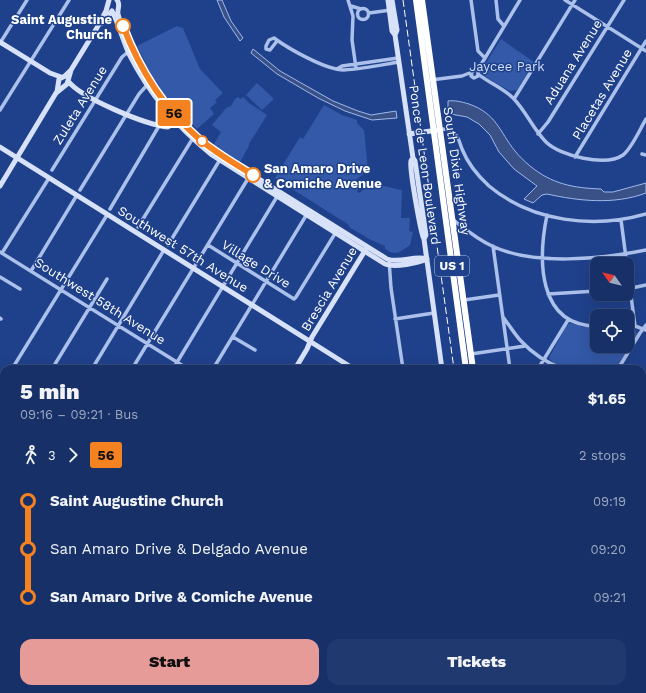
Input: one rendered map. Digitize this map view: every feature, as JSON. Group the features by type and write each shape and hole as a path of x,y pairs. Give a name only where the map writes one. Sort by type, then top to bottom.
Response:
{"highway":[{"name":"South Dixie Highway","path":"416,0 437,130 449,219 449,240 466,365"},
{"name":"South Dixie Highway","path":"422,0 430,80"},
{"path":"449,219 454,230 449,240"},
{"name":"South Dixie Highway","path":"454,230 472,365"},
{"path":"456,291 464,300 461,303 459,312"},
{"path":"463,344 467,351 471,354 467,365"}],"street":[{"path":"27,0 0,42 63,82 95,100 159,126 169,127 177,120"},
{"path":"0,110 69,0"},
{"path":"0,186 98,26 109,0"},
{"path":"348,0 353,16 352,40 356,66"},
{"name":"Ponce de Leon Boulevard","path":"388,0 397,30 395,35 409,134 413,158 415,161 426,236 424,239 441,365"},
{"name":"Ponce de Leon Boulevard","path":"392,0 392,10"},
{"path":"471,0 478,51 485,58"},
{"path":"496,0 498,19 504,26"},
{"path":"476,75 520,0"},
{"path":"566,0 646,51"},
{"path":"514,99 575,0"},
{"name":"Aduana Avenue","path":"538,134 548,122 624,0"},
{"path":"118,1 120,4 118,15 148,83"},
{"path":"107,6 112,11 128,52 148,83 177,120 194,137 221,158 389,263 395,266 427,259"},
{"path":"351,6 366,9 369,13"},
{"path":"98,26 112,11 118,9"},
{"path":"361,9 358,11 358,15 359,18 363,20"},
{"path":"369,13 392,10"},
{"path":"353,25 368,17 369,13"},
{"path":"104,20 111,17 115,19"},
{"path":"277,41 324,65 342,70 356,66 399,60"},
{"name":"Placetas Avenue","path":"575,157 646,41"},
{"name":"Zuleta Avenue","path":"52,170 120,60 128,52"},
{"path":"462,76 473,71 482,63"},
{"path":"473,71 476,75"},
{"path":"473,71 476,75 500,88 514,99 538,134 546,142 564,154 591,160 612,159 619,157 625,153 646,119"},
{"path":"430,80 476,75"},
{"path":"80,190 148,83"},
{"path":"110,209 159,126"},
{"path":"409,134 437,130 450,130 455,134 470,164 479,176 491,187 517,203 547,215 583,221 621,220 646,214"},
{"path":"138,227 194,137"},
{"name":"Southwest 57th Avenue","path":"0,147 347,365"},
{"path":"168,245 221,158"},
{"path":"135,365 250,176"},
{"path":"1,252 49,178"},
{"path":"175,365 279,194"},
{"path":"31,271 77,195"},
{"path":"216,365 307,212"},
{"path":"14,365 107,215"},
{"path":"547,215 542,245 542,258 548,294 554,306 568,320 582,325 590,326"},
{"path":"449,219 493,246 542,258 626,254 646,250"},
{"path":"621,220 626,257"},
{"path":"454,230 458,227 466,230"},
{"name":"Village Drive","path":"208,245 294,299 337,231"},
{"path":"493,246 509,365"},
{"name":"Brescia Avenue","path":"297,365 366,249"},
{"path":"94,365 164,250"},
{"name":"Southwest 58th Avenue","path":"1,252 182,365"},
{"path":"389,263 395,319 402,365"},
{"path":"0,277 20,289"},
{"path":"54,365 106,279"},
{"path":"634,288 646,285"},
{"path":"548,294 590,291"},
{"path":"464,300 499,295"},
{"path":"630,301 635,326 644,330"},
{"path":"395,319 434,313"},
{"path":"502,316 525,346 543,360 554,365"},
{"path":"540,365 568,320"},
{"path":"621,365 646,325"},
{"path":"233,337 255,350"},
{"path":"471,354 525,346"}],"green space":[{"path":"177,26 183,28 200,69 223,93 215,100 217,102 210,108 214,114 197,129 167,99 150,72 137,46"},
{"name":"Jaycee Park","path":"501,39 534,62 517,90 510,91 482,75 481,71"},
{"path":"257,83 274,99 262,110 246,95"},
{"path":"238,97 241,99 243,97 267,115 240,162 213,146 221,132 212,125 226,108 231,106"},
{"path":"324,105 342,115 357,120 357,123 364,130 368,170 356,180 361,183 357,192 360,193 364,189 374,186 385,186 402,190 401,218 410,218 409,231 413,232 410,245 398,253 392,253 385,249 385,246 371,240 349,227 349,225 275,178 300,137 303,139"},
{"path":"570,323 590,328 590,353 626,353 619,365 559,365 549,358 566,326"},
{"path":"634,328 635,328 637,334 634,339"}],"shaded area":[{"path":"217,0 222,0 231,21 243,38 240,41 224,17"},
{"path":"253,49 280,71 333,101 371,115 396,111 397,118 372,120 345,111 318,98 277,74 251,53"},
{"path":"448,101 469,104 486,113 492,118 515,151 530,166 546,177 563,184 581,188 601,189 604,192 613,192 646,183 646,193 622,199 596,201 547,194 542,195 533,203 524,199 537,186 514,169 499,152 490,135 479,124 467,117 448,112"}],"railway":[{"path":"403,0 453,365"}],"bus line":[{"name":"56","path":"123,26 141,66 150,81 179,119 213,149 253,175"}],"place":[{"name":"Saint Augustine Church","path":"123,26"},
{"name":"San Amaro Drive & Comiche Avenue","path":"253,175"}]}
